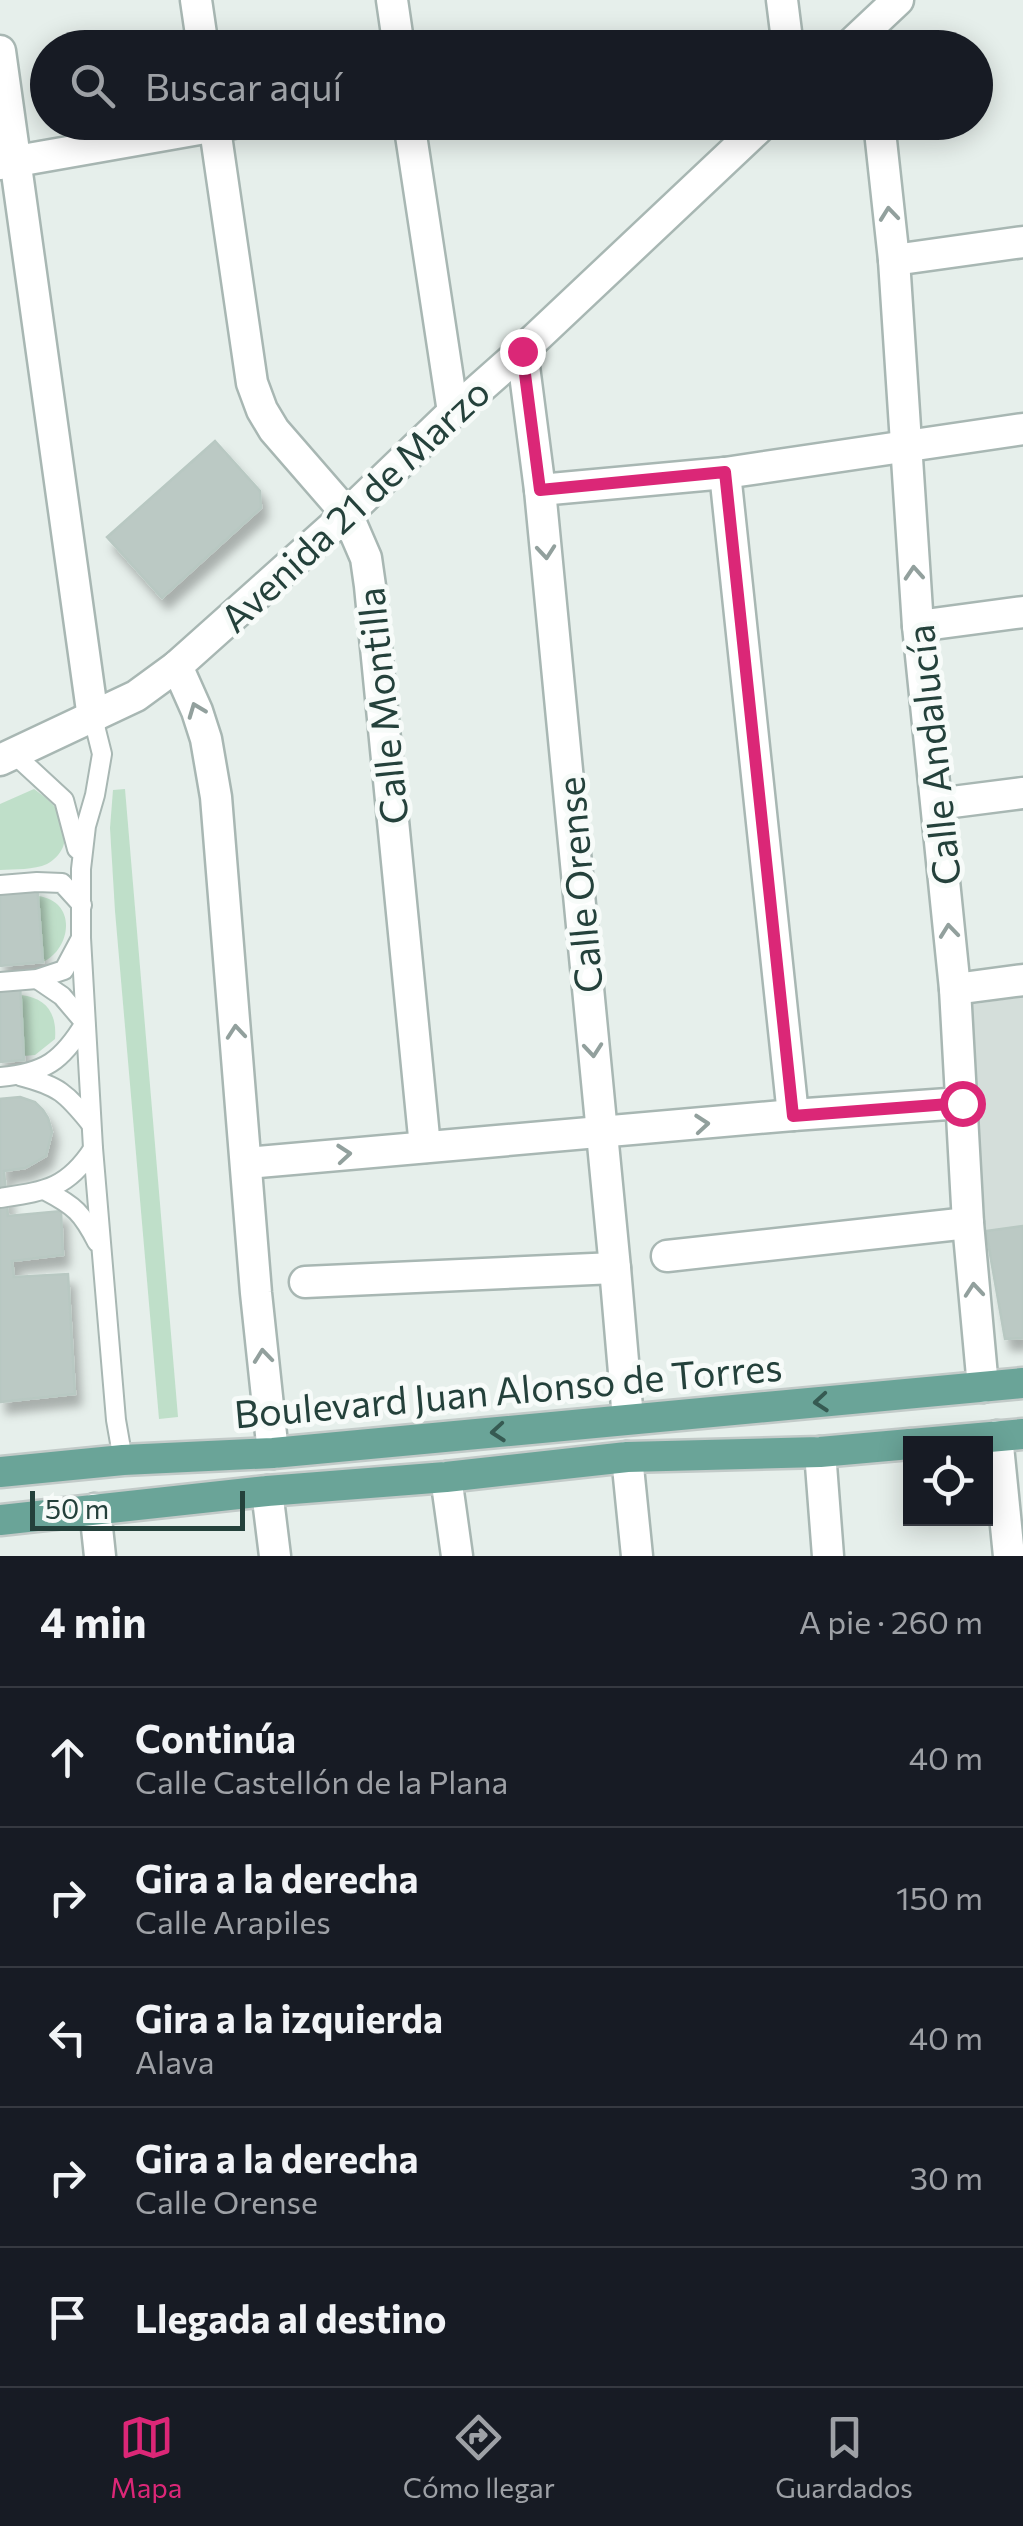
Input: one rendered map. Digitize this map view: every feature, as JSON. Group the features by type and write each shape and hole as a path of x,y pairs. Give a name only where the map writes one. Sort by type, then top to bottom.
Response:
{"main road":[{"name":"Boulevard Juan Alonso de Torres","path":"0,1472 273,1452 1023,1384"},
{"path":"892,1395 904,1436"},
{"name":"Boulevard Juan Alonso de Torres","path":"0,1520 627,1457 820,1452 903,1444"}],"street":[{"path":"196,0 200,30"},
{"path":"392,0 396,30"},
{"path":"782,0 786,30"},
{"path":"872,30 898,0"},
{"path":"0,52 7,162 93,718"},
{"path":"7,162 132,140"},
{"name":"Calle Montilla","path":"225,140 252,382 274,430 347,514 366,558 425,1147"},
{"path":"412,140 453,412"},
{"name":"Avenida 21 de Marzo","path":"7,757 136,696 177,666 347,514 746,140"},
{"name":"Calle Andalucía","path":"881,140 894,260 918,626 955,989 982,1387"},
{"path":"894,260 1023,242"},
{"name":"Calle Orense","path":"522,351 540,490 628,1420"},
{"path":"540,490 725,472 1023,430"},
{"path":"725,472 793,1116"},
{"path":"918,626 1023,612"},
{"path":"177,666 202,725 216,796 256,1293 273,1452"},
{"path":"937,804 1023,792"},
{"path":"955,989 1023,980"},
{"path":"247,1163 962,1103"},
{"path":"667,1256 968,1223"},
{"path":"305,1282 615,1268"},
{"path":"1008,1556 1010,1435"},
{"path":"820,1452 828,1556"},
{"path":"627,1457 637,1556"},
{"path":"446,1478 457,1556"},
{"path":"267,1491 275,1556"},
{"path":"95,1509 100,1556"}],"lane":[{"path":"93,718 102,754 81,869 81,938 93,1148 116,1420 123,1460"},
{"path":"7,757 64,800 81,869"},
{"path":"37,882 81,869"},
{"path":"0,885 62,884 82,905"},
{"path":"0,982 38,980 64,970 81,938"},
{"path":"38,980 62,996 85,1024"},
{"path":"8,1076 52,1064 69,1049 85,1024"},
{"path":"8,1076 43,1082 68,1095 92,1124"},
{"path":"0,1198 46,1191 67,1180 81,1168 93,1148"},
{"path":"46,1191 72,1204 102,1251"}],"shaded area":[{"path":"1023,997 1023,1226 986,1231 968,1005"}],"green space":[{"path":"34,789 60,813 66,829 63,847 42,866 0,870 0,804"},
{"path":"125,789 178,1417 159,1419 110,828 113,790"},
{"path":"38,896 59,906 66,926 60,946 43,962"},
{"path":"21,995 44,1004 54,1022 55,1039 35,1055 24,1056"}],"building":[{"path":"215,441 260,491 261,508 162,598 107,537"},
{"path":"37,885 43,962 0,966 0,889"},
{"path":"20,984 24,1060 0,1062 0,986"},
{"path":"20,1097 35,1102 43,1110 52,1132 46,1156 25,1168 4,1171 8,1216 61,1211 63,1255 12,1261 14,1277 68,1274 75,1394 0,1402 0,1099"},
{"path":"1023,1226 1023,1338 1005,1339 986,1231"}],"route":[{"path":"522,351 540,490 725,472 793,1116 962,1103"}]}
